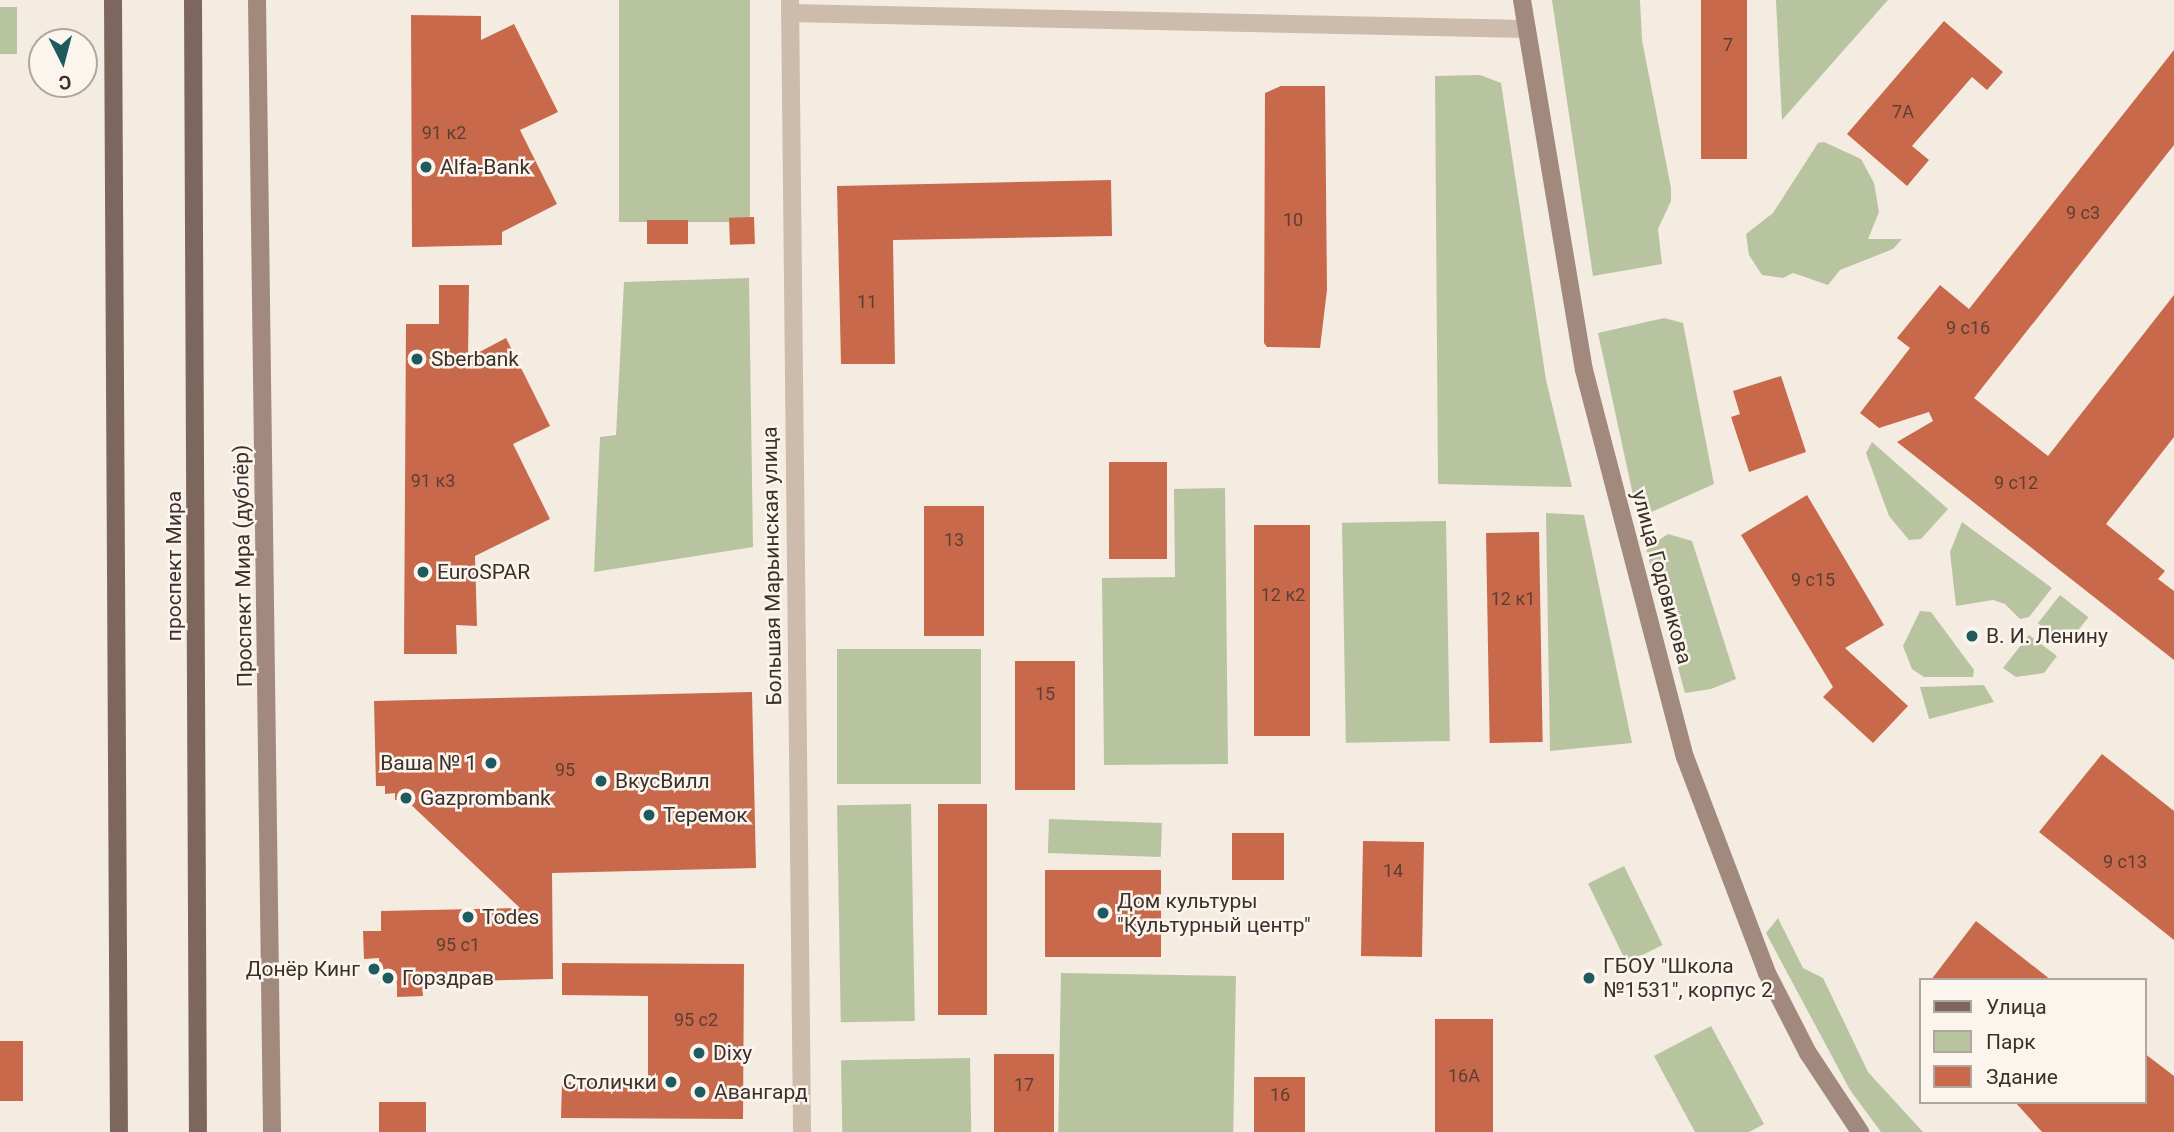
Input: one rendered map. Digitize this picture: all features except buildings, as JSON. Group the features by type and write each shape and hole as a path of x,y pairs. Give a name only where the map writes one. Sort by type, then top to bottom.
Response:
{"main road":[{"path":"113,0 119,1132"},
{"name":"проспект Мира","path":"193,0 198,1132"}],"street":[{"name":"Проспект Мира (дублёр)","path":"257,0 272,1132"},
{"name":"улица Годовикова","path":"1522,0 1584,370 1685,757 1766,973 1808,1053 1860,1132"},
{"path":"790,7 1527,29"},
{"name":"Большая Марьинская улица","path":"790,7 802,1132"}],"green space":[{"path":"619,0 750,0 750,222 619,222"},
{"path":"1552,0 1640,0 1642,40 1671,188 1671,201 1658,229 1662,264 1593,276"},
{"path":"1776,0 1888,0 1782,120"},
{"path":"0,7 17,7 17,54 0,54"},
{"path":"1480,75 1501,83 1546,380 1572,487 1438,484 1435,76"},
{"path":"1824,142 1861,159 1874,183 1879,212 1868,239 1902,239 1893,249 1840,270 1828,285 1793,273 1783,278 1762,275 1749,255 1746,234 1773,213 1818,143"},
{"path":"749,278 753,547 594,572 600,437 616,435 624,282"},
{"path":"1664,318 1683,323 1714,484 1638,518 1598,333"},
{"path":"1872,442 1948,509 1921,539 1909,540 1889,516 1866,453"},
{"path":"1225,488 1228,764 1104,765 1102,578 1175,577 1174,489"},
{"path":"1546,513 1584,515 1632,743 1550,751"},
{"path":"1446,521 1450,741 1346,743 1342,523"},
{"path":"1962,522 2052,588 2029,617 2020,619 2005,604 1993,600 1956,606 1950,552"},
{"path":"1668,534 1692,541 1736,679 1711,689 1685,693 1646,549"},
{"path":"2060,595 2088,617 2066,646 2038,623"},
{"path":"1920,611 1931,612 1974,670 1973,677 1924,677 1912,669 1903,646"},
{"path":"2029,635 2057,656 2044,673 2016,677 2003,668"},
{"path":"837,649 981,649 981,784 837,784"},
{"path":"1984,685 1994,702 1929,719 1920,687"},
{"path":"911,804 915,1021 841,1022 837,805"},
{"path":"1049,819 1162,823 1161,857 1048,853"},
{"path":"1624,866 1663,945 1627,963 1588,884"},
{"path":"1778,918 1803,968 1823,978 1868,1072 1923,1132 1881,1132 1850,1090 1766,933"},
{"path":"1061,973 1236,976 1233,1132 1058,1132"},
{"path":"1711,1026 1764,1124 1749,1132 1695,1132 1654,1056"},
{"path":"970,1058 971,1132 842,1132 841,1060"}],"place":[{"name":"Alfa-Bank","path":"426,167"},
{"name":"Sberbank","path":"417,359"},
{"name":"EuroSPAR","path":"423,572"},
{"name":"В. И. Ленину","path":"1972,636"},
{"name":"Ваша № 1","path":"491,763"},
{"name":"ВкусВилл","path":"601,781"},
{"name":"Gazprombank","path":"406,798"},
{"name":"Теремок","path":"649,815"},
{"name":"Дом культуры \"Культурный центр\"","path":"1103,913"},
{"name":"Todes","path":"468,917"},
{"name":"Донёр Кинг","path":"374,969"},
{"name":"Горздрав","path":"388,978"},
{"name":"ГБОУ \"Школа №1531\", корпус 2","path":"1589,978"},
{"name":"Dixy","path":"699,1053"},
{"name":"Столички","path":"671,1082"},
{"name":"Авангард","path":"700,1092"}]}
